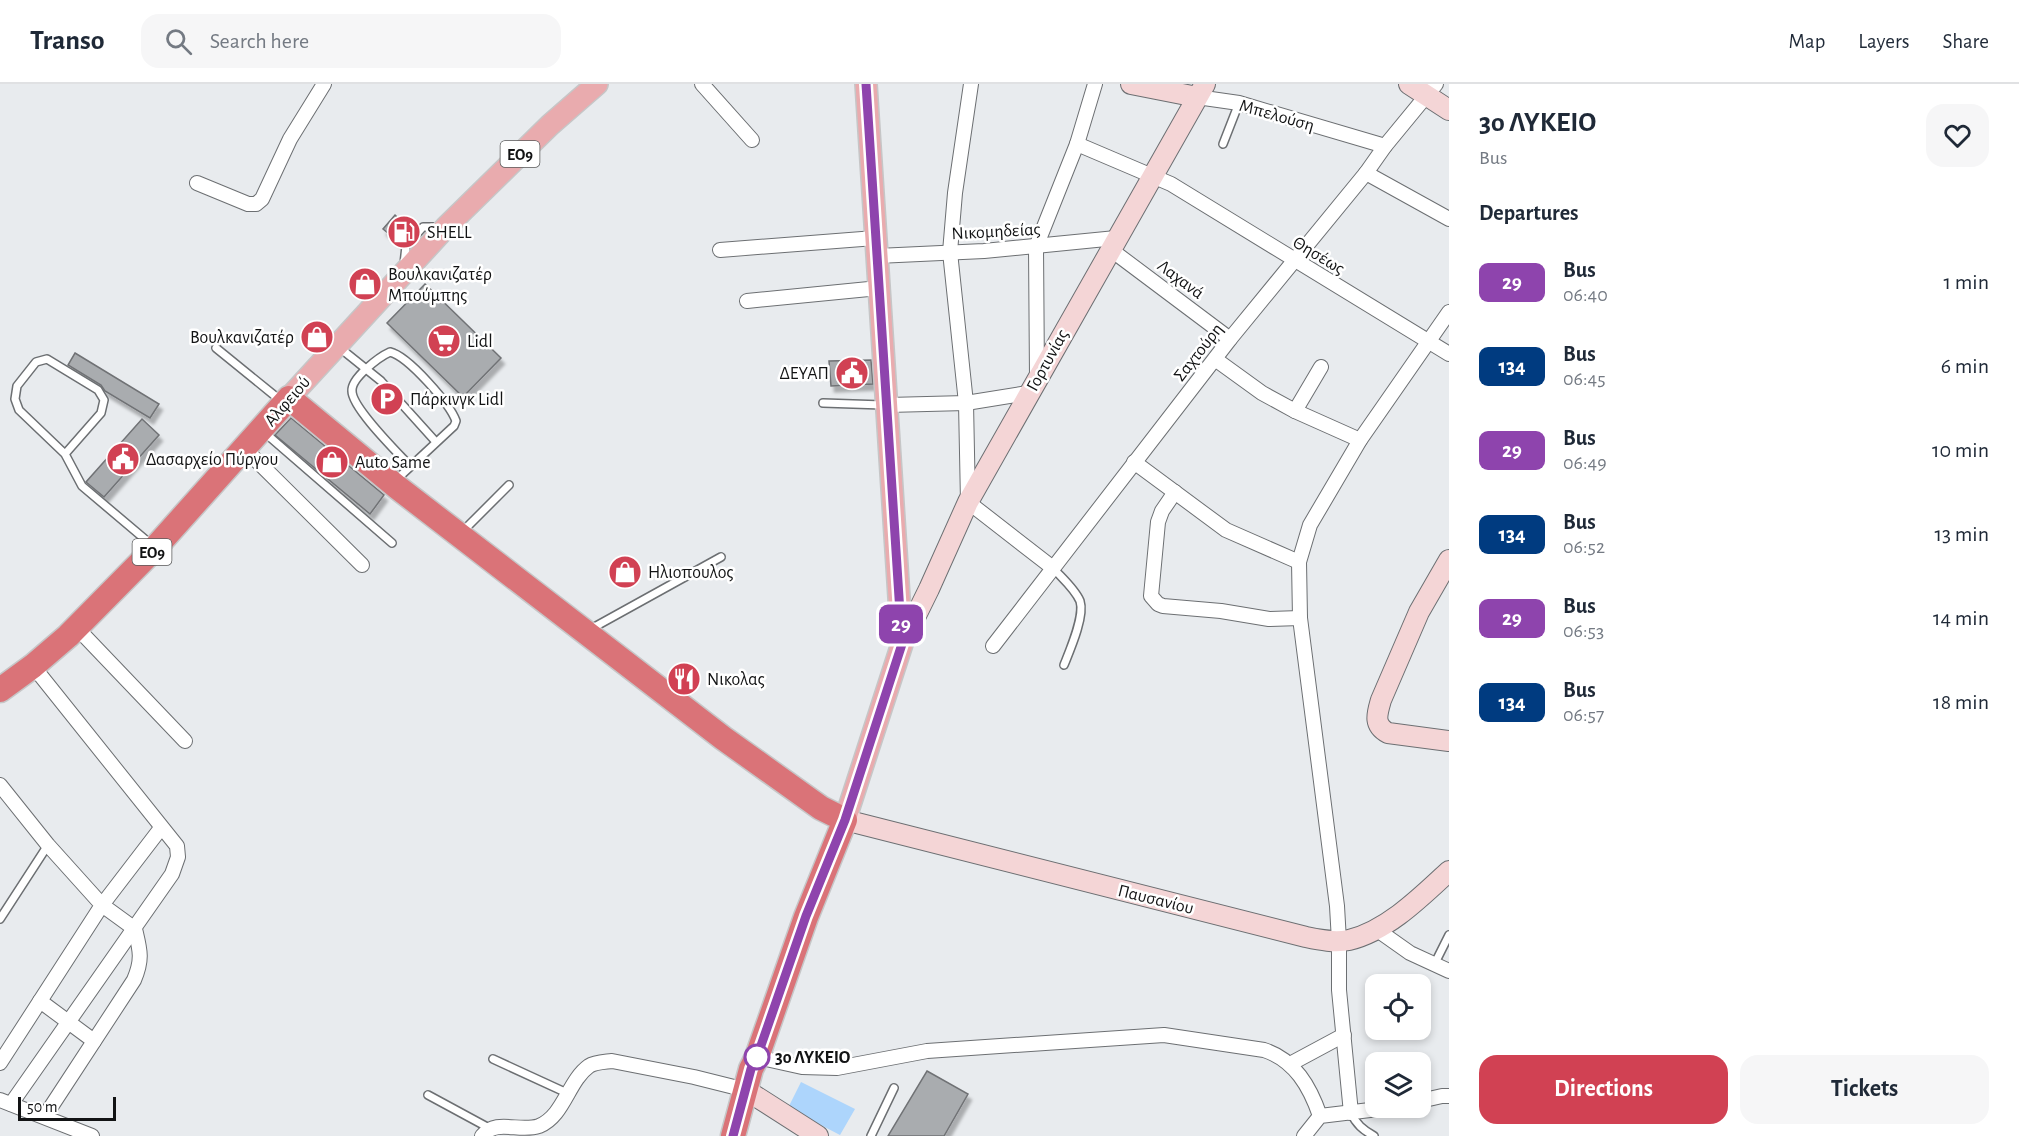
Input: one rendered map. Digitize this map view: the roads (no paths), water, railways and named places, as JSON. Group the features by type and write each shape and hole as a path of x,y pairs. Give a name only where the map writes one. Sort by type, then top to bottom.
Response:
{"highway":[{"name":"Αλφειού","path":"0,690 33,666 77,628 155,548 287,401"},
{"path":"287,401 723,738 821,808 845,820 806,916 757,1058 751,1069 733,1136"}],"main road":[{"name":"Αλφειού","path":"287,401 446,227 550,125 597,84"},
{"path":"845,820 902,644 866,84"}],"street":[{"path":"197,183 248,204 256,204 262,199 290,139 324,84"},
{"path":"702,84 753,140"},
{"path":"971,84 955,193 950,252 966,403 968,502 1053,568"},
{"path":"888,405 966,403 1033,385 1036,247 1077,144 1095,84"},
{"name":"Μπελούση","path":"1131,84 1201,90 1385,146"},
{"path":"1408,84 1432,90 1449,110"},
{"name":"Γορτυνίας","path":"902,644 968,502 1201,90"},
{"name":"Σαχτούρη","path":"993,646 1230,339 1432,90"},
{"name":"Θησέως","path":"1077,144 1171,184 1449,354"},
{"path":"1366,173 1449,219"},
{"name":"Νικομηδείας","path":"720,250 876,247 950,252 1113,243"},
{"name":"Λαχανά","path":"1113,243 1230,339"},
{"path":"747,301 879,288"},
{"path":"1351,1113 1339,990 1340,941 1300,618 1299,562 1310,525 1360,440 1449,312"},
{"path":"1215,359 1262,393 1295,411 1360,440"},
{"path":"1295,411 1320,367"},
{"path":"245,449 362,564"},
{"path":"1134,462 1226,530 1299,562"},
{"path":"1174,492 1158,522 1151,596 1154,601 1163,606 1221,611 1269,619 1300,618"},
{"path":"1449,560 1419,612 1377,714 1377,723 1388,733 1449,741"},
{"path":"77,628 185,741"},
{"path":"33,666 177,846 176,866 135,929 69,1022 5,1102 92,1136"},
{"path":"0,785 48,845 102,905 135,929 141,954 134,980 45,1116"},
{"name":"Παυσανίου","path":"845,820 1306,938 1340,941 1365,935 1376,929 1410,905 1449,871"},
{"path":"0,1063 102,905 161,828"},
{"path":"1376,929 1410,953 1449,970"},
{"path":"40,1001 94,1041"},
{"path":"757,1058 802,1067 837,1068 927,1051 1164,1035 1277,1054 1290,1064 1311,1091 1320,1116"},
{"path":"1290,1064 1344,1035"},
{"path":"486,1132 499,1126 537,1126 546,1122 590,1065 612,1060 746,1090 818,1136"},
{"path":"1431,1098 1449,1096"},
{"path":"1304,1136 1320,1116 1365,1111"}],"lane":[{"path":"1223,144 1239,103"},
{"path":"337,345 388,388 436,442"},
{"path":"216,348 287,401"},
{"path":"393,484 454,426 454,416 446,404 404,359 390,352 367,368 354,382 352,391 357,406 410,466"},
{"path":"65,454 101,413 104,400 98,390 47,359 36,362 17,386 15,399 19,410 65,454 82,486 155,548"},
{"path":"823,403 888,405"},
{"path":"262,430 392,543"},
{"path":"459,535 509,485"},
{"path":"585,633 721,557"},
{"path":"1053,568 1080,600 1081,610 1065,665"},
{"path":"0,919 48,845"},
{"path":"1434,965 1449,935"},
{"path":"493,1059 567,1094"},
{"path":"871,1136 894,1088"},
{"path":"428,1095 486,1132"},
{"path":"1351,1113 1364,1131 1374,1136"}],"place":[{"name":"SHELL","path":"404,232"},
{"name":"Βουλκανιζατέρ Μπούμπης","path":"365,284"},
{"name":"Βουλκανιζατέρ","path":"317,337"},
{"name":"Lidl","path":"444,341"},
{"name":"ΔΕΥΑΠ","path":"852,373"},
{"name":"Πάρκινγκ Lidl","path":"387,399"},
{"name":"Δασαρχείο Πύργου","path":"123,459"},
{"name":"Auto Same","path":"332,462"},
{"name":"Ηλιοπουλος","path":"625,572"},
{"name":"Νικολας","path":"684,679"},
{"name":"3ο ΛΥΚΕΙΟ","path":"757,1057"}]}
